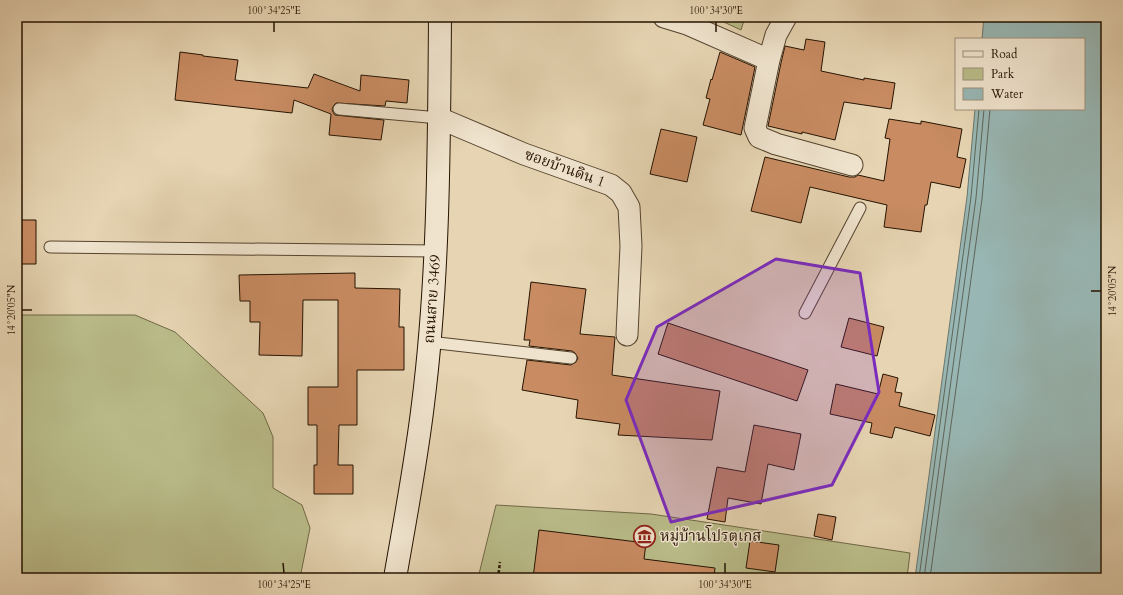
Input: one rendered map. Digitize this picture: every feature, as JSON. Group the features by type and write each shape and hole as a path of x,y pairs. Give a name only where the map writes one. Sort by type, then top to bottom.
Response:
{"street":[{"name":"ถนนสาย 3469","path":"395,578 423,405 429,342 435,251 440,17"},
{"path":"664,17 687,24 769,60"},
{"path":"786,17 776,35 769,60 755,128 759,137 776,144 852,166"},
{"name":"ซอยบ้านดิน 1","path":"439,118 524,154 611,185 621,193 629,207 631,246 627,336"}],"lane":[{"path":"339,110 439,118"},
{"path":"805,313 860,208"},
{"path":"50,247 435,251"},
{"path":"429,342 572,358"}],"path":[{"path":"498,578 500,562"}],"highlighted area":[{"path":"776,259 860,273 879,392 832,485 671,522 626,400 657,327"}],"green space":[{"path":"713,17 745,17 741,30"},
{"path":"17,315 135,315 175,332 263,413 273,437 273,488 302,505 310,528 300,578 17,578"},
{"name":"หมู่บ้านโปรตุเกส","path":"496,505 651,514 910,553 907,578 478,578"}],"water":[{"path":"984,17 1106,17 1106,578 915,578 967,197 975,110 1085,110 1085,38 982,38"}],"building":[{"path":"806,39 825,42 821,71 864,80 864,78 895,83 891,109 844,102 835,140 768,126 785,46 804,50"},
{"path":"180,52 238,60 235,80 308,88 314,74 360,91 361,75 409,80 407,103 386,101 385,106 336,103 332,109 335,115 384,120 381,140 329,135 331,114 294,100 292,113 175,100"},
{"path":"720,52 755,67 741,135 703,125 710,99 706,98"},
{"path":"889,119 921,124 921,121 962,129 957,157 966,159 960,188 931,182 927,205 925,205 921,232 884,227 887,205 810,187 801,223 751,211 765,157 849,177 855,177 858,175 884,181 890,139 885,138"},
{"path":"661,129 697,137 687,182 650,174"},
{"path":"17,220 36,220 36,264 17,264"},
{"path":"355,273 355,288 400,289 399,327 404,327 404,370 357,370 357,425 339,425 338,465 353,465 353,494 314,494 314,465 317,465 317,425 308,425 308,387 338,387 338,300 303,300 302,356 259,355 260,322 250,322 250,301 240,301 239,275"},
{"path":"531,282 586,289 580,334 615,337 612,375 720,391 712,440 618,435 620,424 576,418 578,400 522,390 527,360 571,365 576,362 578,358 572,351 529,346 530,340 524,340"},
{"path":"849,318 884,327 877,356 841,347"},
{"path":"668,323 808,370 797,401 658,354"},
{"path":"883,374 898,378 895,392 902,393 899,406 935,415 930,436 895,427 892,438 870,433 872,423 830,414 836,384 878,394"},
{"path":"754,425 801,434 794,470 768,464 761,504 728,498 725,522 707,519 717,467 745,472"},
{"path":"818,514 836,517 832,540 814,536"},
{"path":"539,530 646,543 644,559 715,568 714,578 533,578"},
{"path":"750,541 779,545 775,572 746,568"}],"place":[{"name":"หมู่บ้านโปรตุเกส","path":"644,536"}]}
